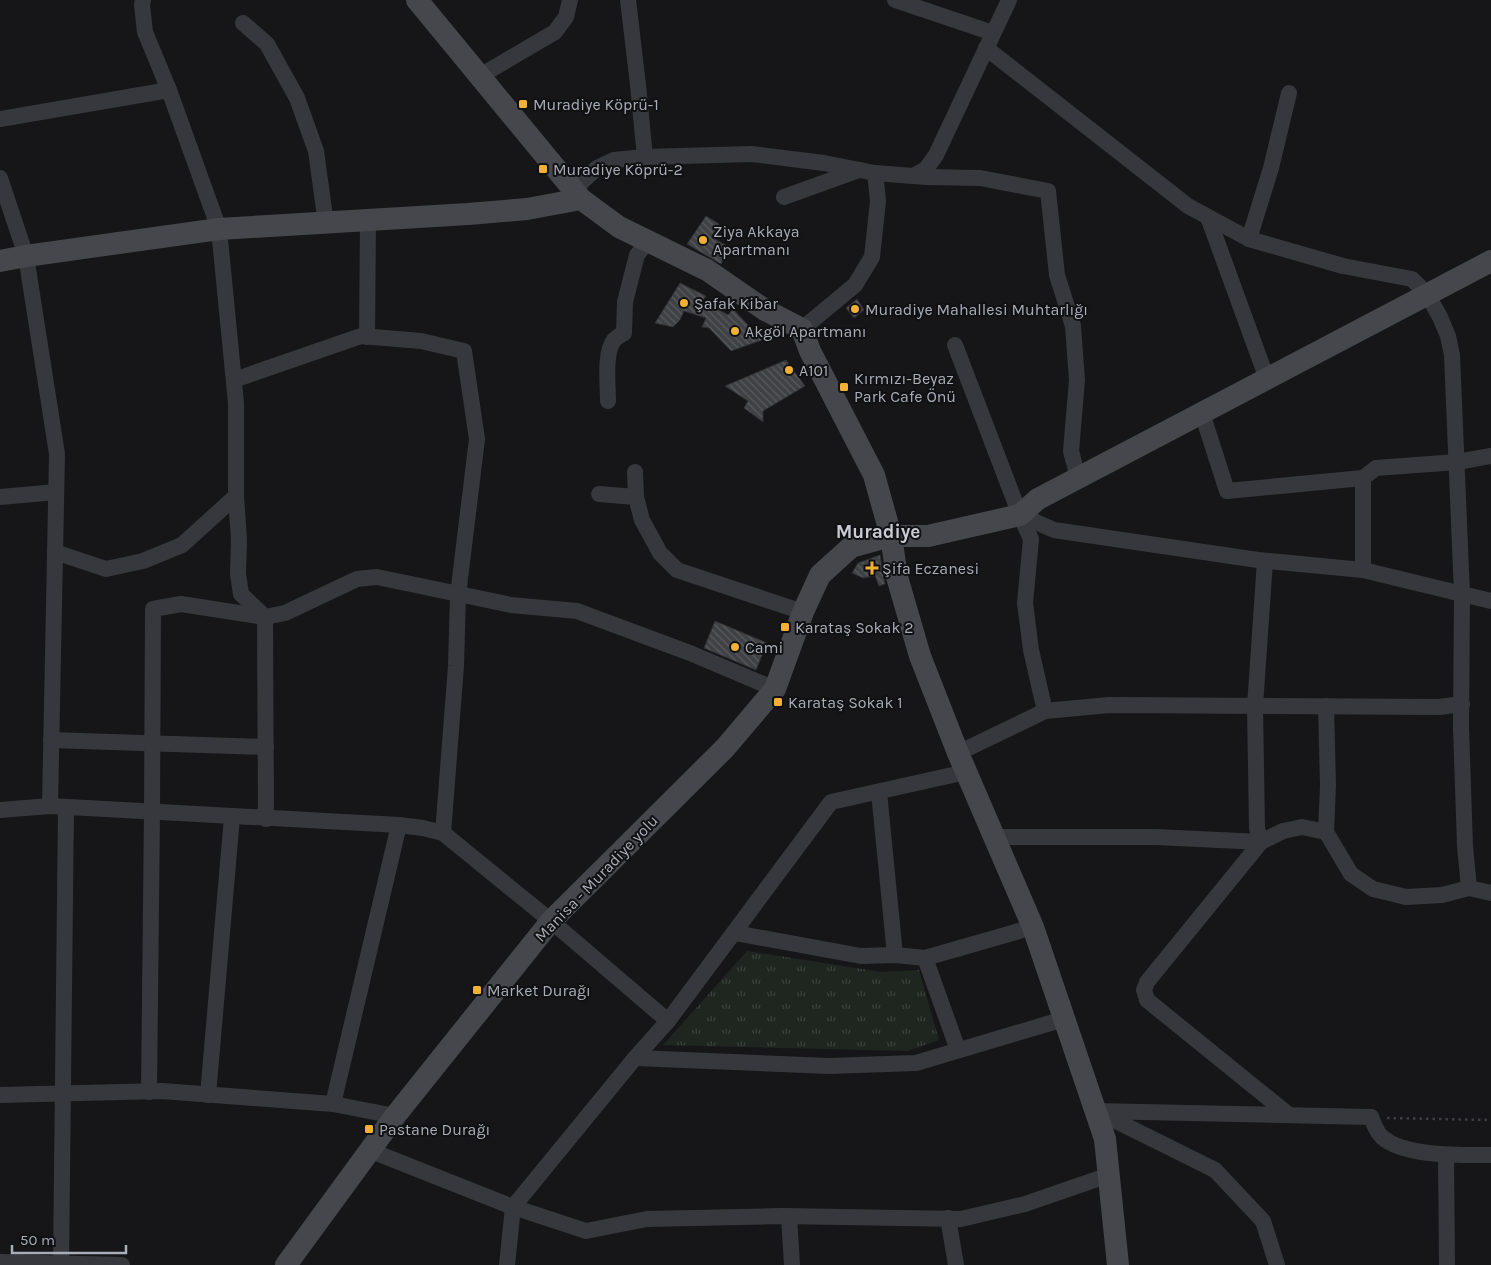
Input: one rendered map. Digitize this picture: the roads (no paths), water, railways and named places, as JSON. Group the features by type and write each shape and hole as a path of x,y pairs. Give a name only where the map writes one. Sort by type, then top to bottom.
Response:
{"main road":[{"path":"417,0 577,195 619,227 707,270 765,310 802,329 810,351 874,474 891,536 897,577 920,656 962,762 1033,927 1096,1111 1105,1139 1118,1265"},
{"path":"0,261 218,229 326,224 527,209 577,195"},
{"path":"1020,514 1038,499 1491,261"},
{"name":"Manisa - Muradiye yolu","path":"286,1265 395,1116 550,921 725,748 775,689 803,612 820,575 851,547 891,536 928,536 1020,514"}],"street":[{"path":"143,0 145,32 169,90 218,229 236,403 238,574 241,594 265,618 266,819"},
{"path":"480,76 555,32 566,17 570,0"},
{"path":"628,0 645,157"},
{"path":"895,0 994,33"},
{"path":"913,176 926,169 936,155 994,33 1006,3"},
{"path":"242,23 267,44 297,98 316,151 326,224"},
{"path":"986,48 1188,206 1249,239 1343,266 1412,279 1428,294 1448,336 1452,355 1462,594 1465,846 1469,888"},
{"path":"0,119 169,90"},
{"path":"1249,239 1271,168 1289,93"},
{"path":"577,195 597,168 614,160 645,157 752,154 824,162 868,171 913,176 980,178 1048,191 1057,275 1074,326 1076,380 1071,451 1078,478"},
{"path":"784,197 868,171"},
{"path":"802,329 855,285 872,257 878,201 868,171"},
{"path":"0,178 26,256 57,454 51,740 58,806 62,1094 61,1264"},
{"path":"1208,217 1267,379"},
{"path":"367,336 368,221"},
{"path":"608,401 608,364 611,345 615,338 624,333 624,302 637,255 648,241"},
{"path":"234,380 361,336 421,341 464,351 477,439 458,595 456,666 444,833"},
{"path":"955,345 1031,539 1025,603 1031,650 1045,710"},
{"path":"1202,413 1227,491 1363,478 1376,468 1456,462 1491,456"},
{"path":"635,472 636,496 642,520 660,553 677,570 803,612"},
{"path":"1363,478 1363,570"},
{"path":"0,498 56,492"},
{"path":"598,494 636,496"},
{"path":"55,552 106,569 143,561 182,545 236,496"},
{"path":"1020,514 1054,530 1265,561 1363,570 1491,601"},
{"path":"1261,842 1256,828 1255,706 1265,561"},
{"path":"149,1092 153,609 181,604 265,618 285,613 357,579 377,577 511,605 577,611 690,653 775,689"},
{"path":"507,1265 514,1207 635,1058 668,1021 831,802 879,792 962,762 1045,710 1109,705 1439,707 1462,704"},
{"path":"1326,706 1328,785 1326,832 1352,874 1373,889 1406,897 1442,896 1469,888 1491,893"},
{"path":"51,740 266,747"},
{"path":"879,792 895,956"},
{"path":"0,810 58,806 399,825 444,833 668,1021"},
{"path":"208,1095 232,817"},
{"path":"333,1104 399,825"},
{"path":"1289,1115 1148,1000 1144,990 1148,982 1261,842 1283,831 1302,827 1326,832"},
{"path":"994,837 1156,838 1261,842"},
{"path":"735,933 861,956 925,958 1033,927"},
{"path":"925,958 958,1050"},
{"path":"635,1058 828,1066 916,1062 1064,1019"},
{"path":"0,1095 149,1092 208,1095 333,1104 395,1116"},
{"path":"1096,1111 1371,1117 1380,1136 1394,1146 1446,1155 1491,1155"},
{"path":"1096,1111 1215,1170 1263,1221 1277,1265"},
{"path":"369,1150 514,1207 586,1231 647,1219 789,1216 961,1219 1025,1204 1109,1175"},
{"path":"1446,1155 1447,1265"},
{"path":"789,1216 792,1265"},
{"path":"948,1218 956,1265"},
{"path":"0,1262 122,1265"}],"place":[{"name":"Muradiye Köprü-1","path":"523,104"},
{"name":"Muradiye Köprü-2","path":"543,169"},
{"name":"Ziya Akkaya Apartmanı","path":"703,240"},
{"name":"Şafak Kibar","path":"684,303"},
{"name":"Muradiye Mahallesi Muhtarlığı","path":"855,309"},
{"name":"Akgöl Apartmanı","path":"735,331"},
{"name":"A101","path":"789,370"},
{"name":"Kırmızı-Beyaz Park Cafe Önü","path":"844,387"},
{"name":"Şifa Eczanesi","path":"872,568"},
{"name":"Karataş Sokak 2","path":"785,627"},
{"name":"Cami","path":"735,647"},
{"name":"Karataş Sokak 1","path":"778,702"},
{"name":"Market Durağı","path":"477,990"},
{"name":"Pastane Durağı","path":"369,1129"}],"district":[{"name":"Muradiye","path":"878,531"}]}
